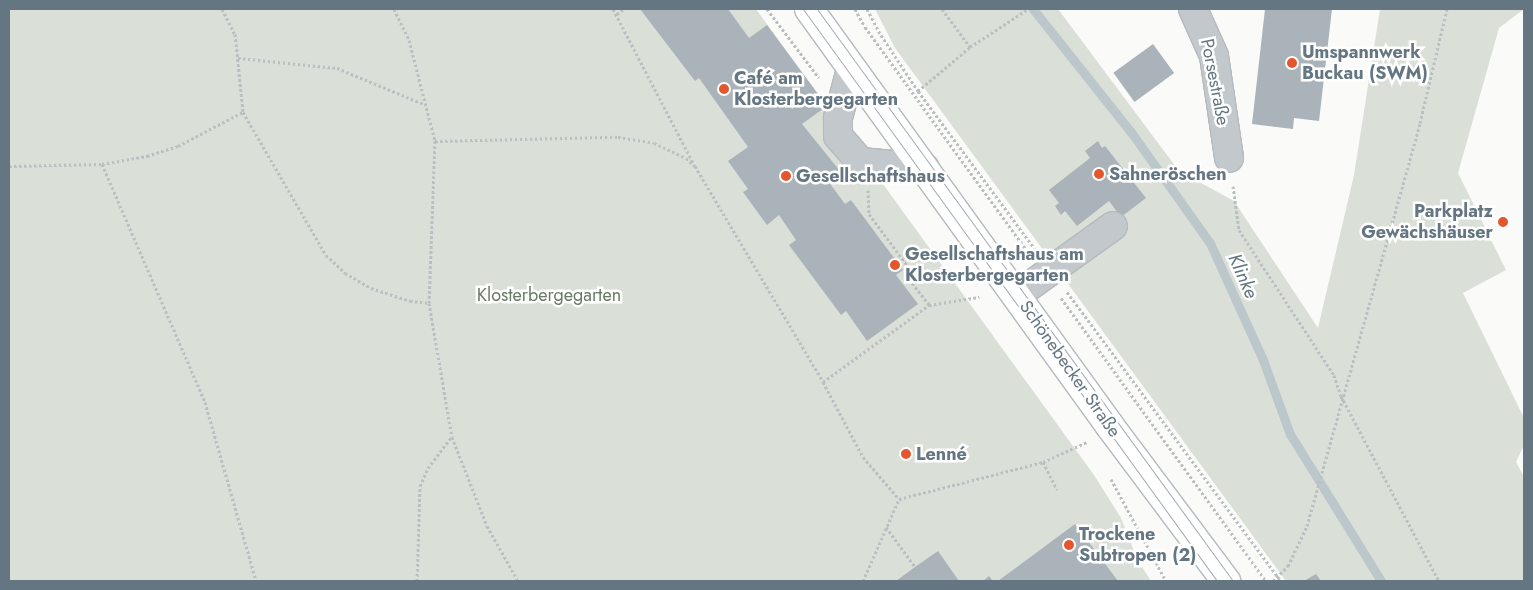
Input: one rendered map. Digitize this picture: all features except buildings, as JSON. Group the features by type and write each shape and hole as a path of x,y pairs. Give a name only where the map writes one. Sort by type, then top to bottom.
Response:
{"main road":[{"name":"Schönebecker Straße","path":"809,9 1110,426 1226,581"}],"street":[{"name":"Porsestraße","path":"1193,9 1209,40 1216,64 1229,158"},
{"path":"851,69 840,106 838,134 856,159 867,164 925,168"},
{"path":"1017,295 1113,226"}],"path":[{"path":"222,9 235,34 243,112 318,243 335,264 371,288 410,301 429,303"},
{"path":"394,9 409,40 435,141 429,303 452,438 487,526 518,581"},
{"path":"613,9 695,166 823,382 863,456 900,499"},
{"path":"617,14 624,9"},
{"path":"767,9 840,106"},
{"path":"868,9 881,35 918,91 1281,581"},
{"path":"942,9 970,47"},
{"path":"918,91 970,47 1028,9"},
{"path":"1273,581 1288,566 1307,526 1420,123 1447,9"},
{"path":"238,58 337,68 426,105"},
{"path":"9,166 102,164 147,156 178,146 243,112"},
{"path":"435,141 618,137 654,143 673,150 695,166"},
{"path":"1229,158 1239,230 1334,375 1342,396 1439,581"},
{"path":"102,164 205,402 256,581"},
{"path":"867,164 869,214 909,268 910,279 929,305"},
{"path":"823,382 929,305 979,297"},
{"path":"863,581 885,526 900,499 1043,462 1087,442 1110,426"},
{"path":"417,581 420,486 428,468 452,438"},
{"path":"1043,462 1057,490"},
{"path":"1107,473 1166,581"},
{"path":"885,526 915,568"}],"green space":[{"name":"Klosterbergegarten","path":"9,9 756,9 1094,475 1121,518 1137,559 1151,581 9,581"},
{"path":"875,9 1058,9 1179,171 1234,201 1318,328 1354,175 1380,9 1524,9 1499,28 1458,173 1506,270 1463,293 1524,418 1524,445 1516,462 1524,477 1524,581 1286,581 895,48"}],"waterway":[{"name":"Klinke","path":"1033,9 1131,132 1210,243 1263,360 1290,434 1381,581"}],"tram line":[{"path":"803,9 1217,581"},
{"path":"817,9 1233,581"}],"place":[{"name":"Umspannwerk Buckau (SWM)","path":"1292,63"},
{"name":"Café am Klosterbergegarten","path":"724,89"},
{"name":"Sahneröschen","path":"1099,174"},
{"name":"Gesellschaftshaus","path":"786,176"},
{"name":"Parkplatz Gewächshäuser","path":"1503,222"},
{"name":"Gesellschaftshaus am Klosterbergegarten","path":"895,265"},
{"name":"Lenné","path":"906,454"},
{"name":"Trockene Subtropen (2)","path":"1069,545"}]}
